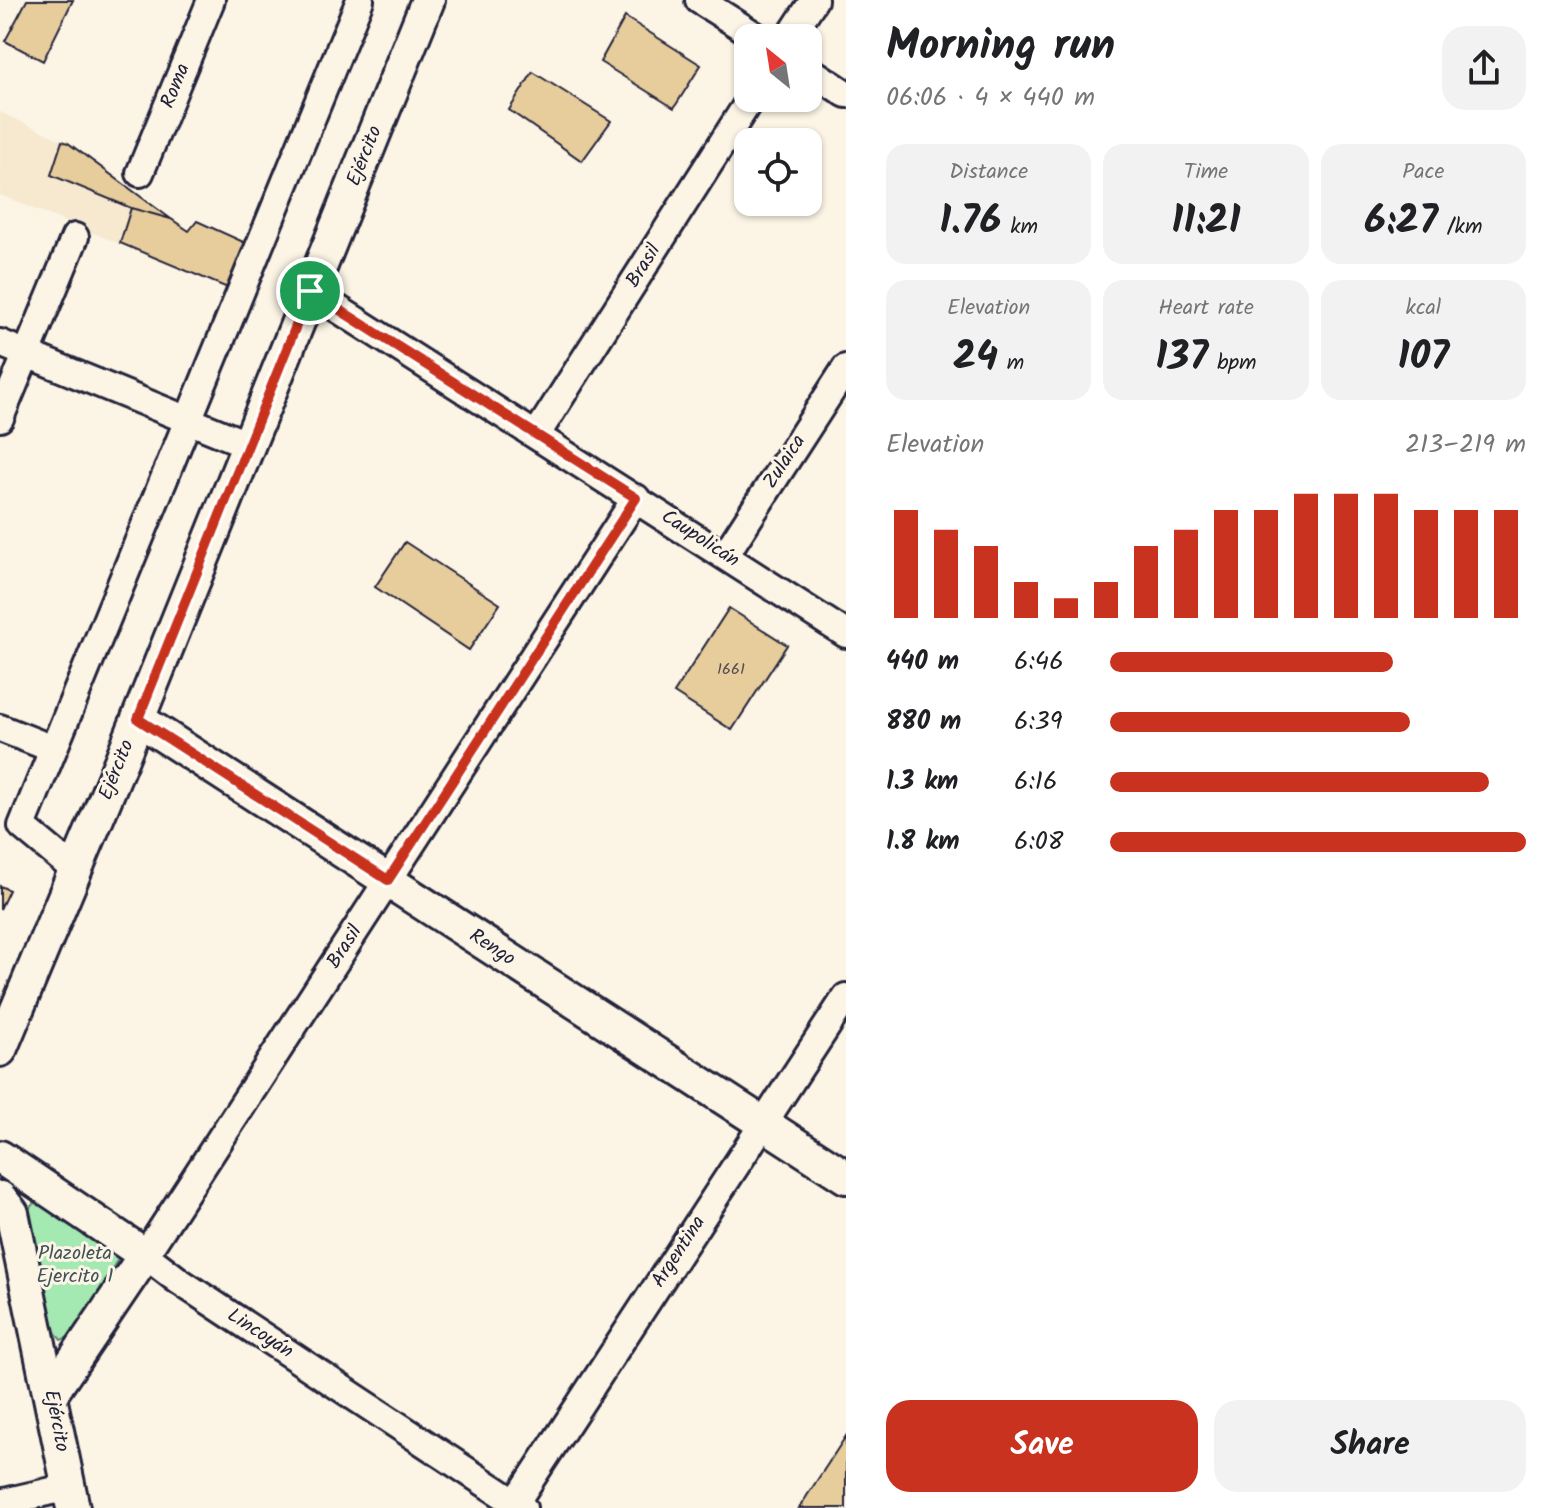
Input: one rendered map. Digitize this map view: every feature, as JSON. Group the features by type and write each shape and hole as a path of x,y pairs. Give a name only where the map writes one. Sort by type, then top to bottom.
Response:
{"main road":[{"name":"Ejército","path":"0,1050 10,1000 76,871 428,0"},
{"name":"Rengo","path":"138,719 846,1177"},
{"name":"Lincoyán","path":"0,1157 145,1255"},
{"name":"Ejército","path":"0,1198 12,1213 71,1497"},
{"name":"Brasil","path":"51,1394 145,1255"}],"street":[{"name":"Roma","path":"140,173 211,0"},
{"path":"76,871 22,826 360,0"},
{"path":"699,0 737,24"},
{"path":"798,24 814,0"},
{"path":"822,78 846,94"},
{"name":"Brasil","path":"537,434 742,112"},
{"path":"0,418 75,237"},
{"name":"Caupolicán","path":"310,291 846,634"},
{"path":"0,343 249,445"},
{"name":"Zulaica","path":"725,555 846,368"},
{"name":"Brasil","path":"145,1255 636,498"},
{"path":"0,728 53,749"},
{"name":"Argentina","path":"517,1506 846,997"},
{"name":"Lincoyán","path":"145,1255 179,1281 517,1506"},
{"path":"0,1503 71,1497"}],"shaded area":[{"path":"0,112 68,143 188,231 197,221 250,245 230,289 0,195"}],"green space":[{"name":"Plazoleta Ejercito 1","path":"34,1203 49,1205 119,1257 74,1335 61,1340 53,1329 26,1212"}],"building":[{"path":"27,0 73,0 43,61 5,41"},
{"path":"625,17 701,65 674,108 600,62"},
{"path":"533,72 611,121 582,161 509,110"},
{"path":"62,141 171,219 131,208 51,175"},
{"path":"131,208 171,219 189,231 197,221 250,245 230,289 120,243"},
{"path":"405,542 500,604 469,650 375,587"},
{"path":"729,608 787,645 732,730 674,693"},
{"path":"0,886 9,890 0,909"},
{"path":"846,1436 846,1508 799,1508"}],"route":[{"path":"310,291 636,498 388,880 138,719 310,291"}]}
